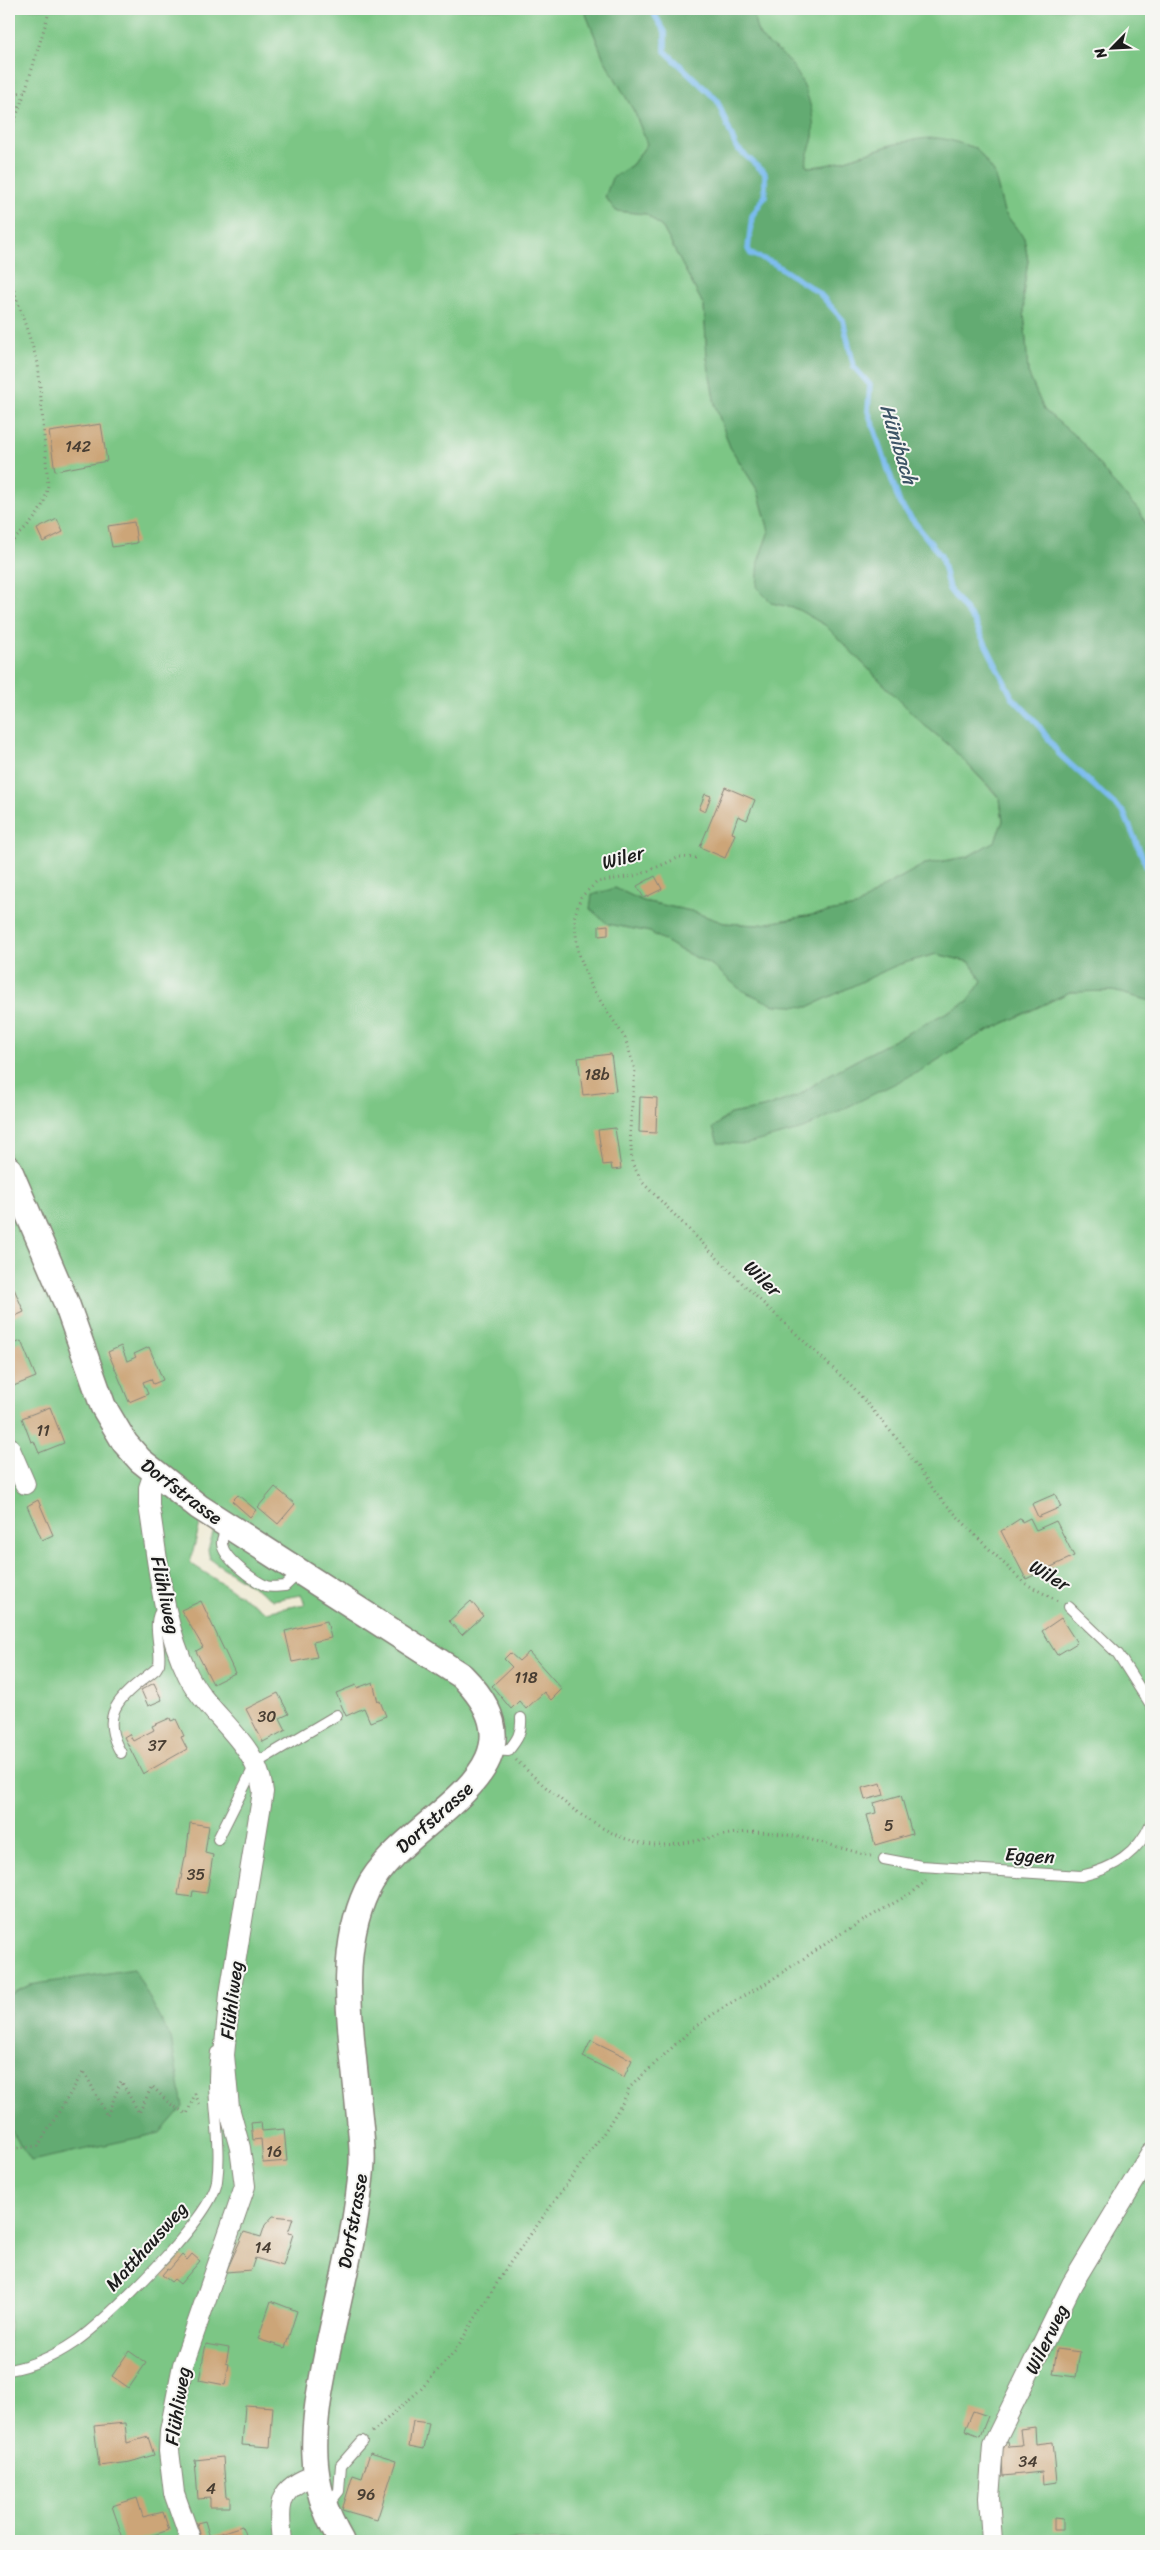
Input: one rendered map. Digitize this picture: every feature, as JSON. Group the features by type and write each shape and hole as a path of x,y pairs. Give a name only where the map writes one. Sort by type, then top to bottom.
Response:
{"street":[{"name":"Dorfstrasse","path":"9,1169 58,1284 103,1406 125,1443 154,1474 199,1508 462,1676 478,1694 488,1714 493,1737 499,1751 487,1763 466,1791 405,1841 388,1858 367,1889 357,1916 351,1942 348,1974 362,2162 354,2224 318,2408 315,2435 316,2474 325,2508 341,2541"},
{"path":"9,1447 25,1484"},
{"name":"Flühliweg","path":"154,1474 149,1488 149,1505 165,1606 171,1630 190,1678 256,1763 262,1783 262,1803 226,2029 225,2069 229,2108 240,2148 245,2186 186,2355 172,2407 169,2451 170,2473 178,2510 191,2541"},
{"name":"Wilerweg","path":"992,2541 989,2498 993,2445 1072,2284 1151,2153"},
{"path":"282,2541 280,2509 286,2491 292,2485 316,2474"}],"lane":[{"path":"120,1753 112,1738 112,1717 124,1696 156,1669 159,1664 158,1620 160,1612 165,1606"},
{"name":"Wiler","path":"1070,1607 1118,1654 1151,1706"},
{"path":"218,1839 256,1763 337,1715"},
{"path":"499,1751 518,1739 522,1728 522,1718"},
{"name":"Eggen","path":"884,1859 941,1867 1081,1876 1104,1871 1127,1857 1151,1823"},
{"name":"Matthausweg","path":"9,2370 38,2361 75,2342 137,2288 195,2223 217,2183 217,2127 214,2074 218,2044 226,2029"},
{"path":"325,2508 339,2491 341,2465 362,2441"}],"path":[{"path":"9,136 25,92 50,9"},
{"path":"9,94 25,92"},
{"path":"9,276 38,363 48,484 47,497 38,515 9,544"},
{"name":"Wiler","path":"696,858 680,857 639,875 597,882 581,896 574,918 578,951 590,985 624,1038 635,1070 630,1129 632,1163 643,1183 746,1287 853,1387 903,1446 938,1496 980,1540 1024,1583 1070,1607"},
{"path":"499,1751 548,1791 616,1836 633,1842 656,1845 692,1843 738,1833 774,1834 800,1836 884,1859"},
{"path":"362,2441 421,2389 455,2351 512,2259 605,2131 623,2102 629,2088 693,2028 727,2005 765,1984 842,1933 913,1892 941,1867"},
{"path":"9,2146 17,2148 38,2146 84,2071 107,2116 121,2081 138,2113 152,2086 170,2104 188,2114 195,2094 207,2119 217,2127"},
{"path":"9,2136 17,2148"}],"green space":[{"path":"9,9 584,9 604,59 635,113 647,144 632,165 612,178 616,211 646,214 663,228 704,306 707,358 715,405 730,447 758,491 769,531 759,559 772,603 797,609 825,625 923,724 949,745 1000,799 1003,821 995,841 967,857 925,864 885,886 856,907 757,925 724,923 691,911 643,901 615,888 608,924 650,932 678,949 712,965 741,990 808,1007 897,965 936,954 970,962 982,981 968,1001 825,1077 798,1096 763,1108 730,1114 713,1128 920,1071 973,1038 1070,992 1113,991 1151,1001 1151,2541 9,2541 9,2127 31,2160 30,1985 9,1995","holes":["201,1520 214,1529 208,1550 210,1559 273,1600 301,1595 305,1604 266,1612 190,1563"]},
{"path":"584,9 754,9 757,30 761,37 791,64 805,89 813,119 813,137 807,159 807,167 838,162 902,142 918,139 940,138 976,148 994,172 1004,212 1024,238 1028,261 1023,294 1028,373 1044,410 1081,441 1111,480 1140,512 1151,535 1151,1001 1113,991 1070,992 973,1038 920,1071 803,1129 747,1144 718,1143 713,1128 730,1114 763,1108 798,1096 825,1077 968,1001 982,981 970,962 936,954 897,965 808,1007 774,1005 741,990 712,965 678,949 650,932 608,924 590,909 592,895 615,888 643,901 691,911 724,923 757,925 856,907 885,886 925,864 967,857 995,841 1003,821 1000,798 949,745 923,724 825,625 797,609 772,603 757,588 759,559 769,531 758,491 730,447 715,405 707,358 704,306 663,228 646,214 616,211 605,197 612,178 632,165 647,144 635,113 604,59"},
{"path":"754,9 1151,9 1151,535 1140,512 1111,480 1081,441 1044,410 1028,373 1023,294 1028,261 1024,238 1004,212 994,172 936,138 894,144 827,166 807,167 806,156 813,137 790,63 763,41 754,24"},
{"path":"134,1969 171,2038 183,2107 160,2133 31,2161 9,2127 9,1995 30,1985"}],"building":[{"path":"101,424 107,461 55,471 49,432"},
{"path":"57,519 63,532 43,542 37,529"},
{"path":"134,522 137,543 112,547 108,526"},
{"path":"725,787 755,800 747,820 738,816 732,833 735,834 725,858 700,847"},
{"path":"705,794 711,796 705,812 699,809"},
{"path":"655,876 662,889 644,898 637,886"},
{"path":"608,925 608,935 599,936 599,926"},
{"path":"611,1054 616,1091 583,1095 578,1058"},
{"path":"640,1097 657,1098 656,1133 639,1132"},
{"path":"615,1128 621,1169 612,1170 611,1164 603,1165 598,1130"},
{"path":"9,1277 24,1312 9,1319"},
{"path":"21,1341 36,1377 11,1387 9,1346"},
{"path":"121,1346 127,1361 136,1357 134,1354 149,1347 163,1380 153,1384 151,1379 143,1382 148,1394 129,1402 108,1352"},
{"path":"50,1407 64,1443 39,1453 34,1441 31,1442 22,1418"},
{"path":"275,1487 295,1504 278,1524 258,1507"},
{"path":"1055,1494 1061,1507 1038,1517 1032,1504"},
{"path":"238,1495 256,1510 250,1517 232,1501"},
{"path":"38,1500 53,1535 42,1540 27,1506"},
{"path":"1021,1518 1022,1522 1030,1518 1036,1530 1056,1521 1074,1556 1026,1579 1001,1531"},
{"path":"201,1601 235,1673 213,1684 196,1651 203,1647 181,1610"},
{"path":"471,1601 483,1616 462,1635 449,1621"},
{"path":"1061,1618 1077,1643 1057,1655 1042,1631"},
{"path":"327,1621 331,1638 313,1642 317,1657 292,1662 285,1631"},
{"path":"529,1652 562,1689 551,1700 544,1692 526,1709 519,1701 511,1709 492,1686 512,1667 504,1659 510,1653 519,1661"},
{"path":"373,1682 378,1702 380,1701 386,1716 370,1722 364,1708 346,1716 336,1693 356,1685 357,1688"},
{"path":"154,1683 162,1700 148,1706 141,1690"},
{"path":"278,1693 289,1714 280,1718 286,1730 263,1742 246,1709"},
{"path":"170,1718 171,1721 176,1719 184,1736 181,1737 187,1749 143,1774 124,1737 129,1734 133,1741 154,1730 152,1726"},
{"path":"881,1783 884,1795 865,1800 862,1788"},
{"path":"901,1795 912,1834 875,1845 867,1815 876,1813 874,1803"},
{"path":"190,1823 209,1826 205,1853 213,1855 207,1893 193,1891 192,1897 178,1895 186,1857"},
{"path":"591,2040 632,2060 624,2077 583,2057"},
{"path":"261,2122 262,2131 284,2129 287,2161 263,2163 261,2139 253,2140 251,2123"},
{"path":"273,2216 293,2218 288,2233 293,2234 283,2266 255,2258 251,2270 226,2272 244,2232 261,2237 265,2225"},
{"path":"192,2254 200,2261 180,2284 174,2279 171,2282 162,2275 182,2255 187,2260"},
{"path":"271,2301 297,2311 285,2348 258,2339"},
{"path":"206,2344 229,2348 226,2363 229,2364 225,2385 199,2380"},
{"path":"1057,2349 1080,2352 1076,2377 1053,2374"},
{"path":"129,2351 146,2363 129,2388 112,2376"},
{"path":"245,2405 273,2407 270,2447 242,2445"},
{"path":"973,2411 988,2416 980,2436 965,2430"},
{"path":"413,2421 429,2423 424,2449 409,2446"},
{"path":"125,2423 127,2443 148,2437 154,2455 130,2462 99,2466 94,2426"},
{"path":"1035,2427 1036,2444 1053,2442 1057,2482 1043,2484 1042,2472 1003,2476 1001,2442 1008,2441 1009,2447 1022,2446 1020,2429"},
{"path":"370,2453 396,2461 377,2520 342,2510 353,2475 362,2478"},
{"path":"223,2457 226,2497 230,2497 230,2507 210,2507 210,2498 198,2499 195,2460"},
{"path":"137,2498 143,2517 163,2512 169,2530 135,2541 124,2541 112,2506"},
{"path":"1054,2518 1063,2519 1063,2530 1054,2530"},
{"path":"205,2521 211,2541 202,2541 197,2523"},
{"path":"242,2526 247,2541 216,2541 214,2535"}],"waterway":[{"name":"Hünibach","path":"651,9 665,32 665,51 717,100 736,147 765,173 765,196 752,216 748,249 751,254 773,263 819,293 843,320 854,367 870,385 868,411 900,504 941,556 949,589 974,621 1012,697 1037,723 1059,754 1124,813 1151,877"}]}
